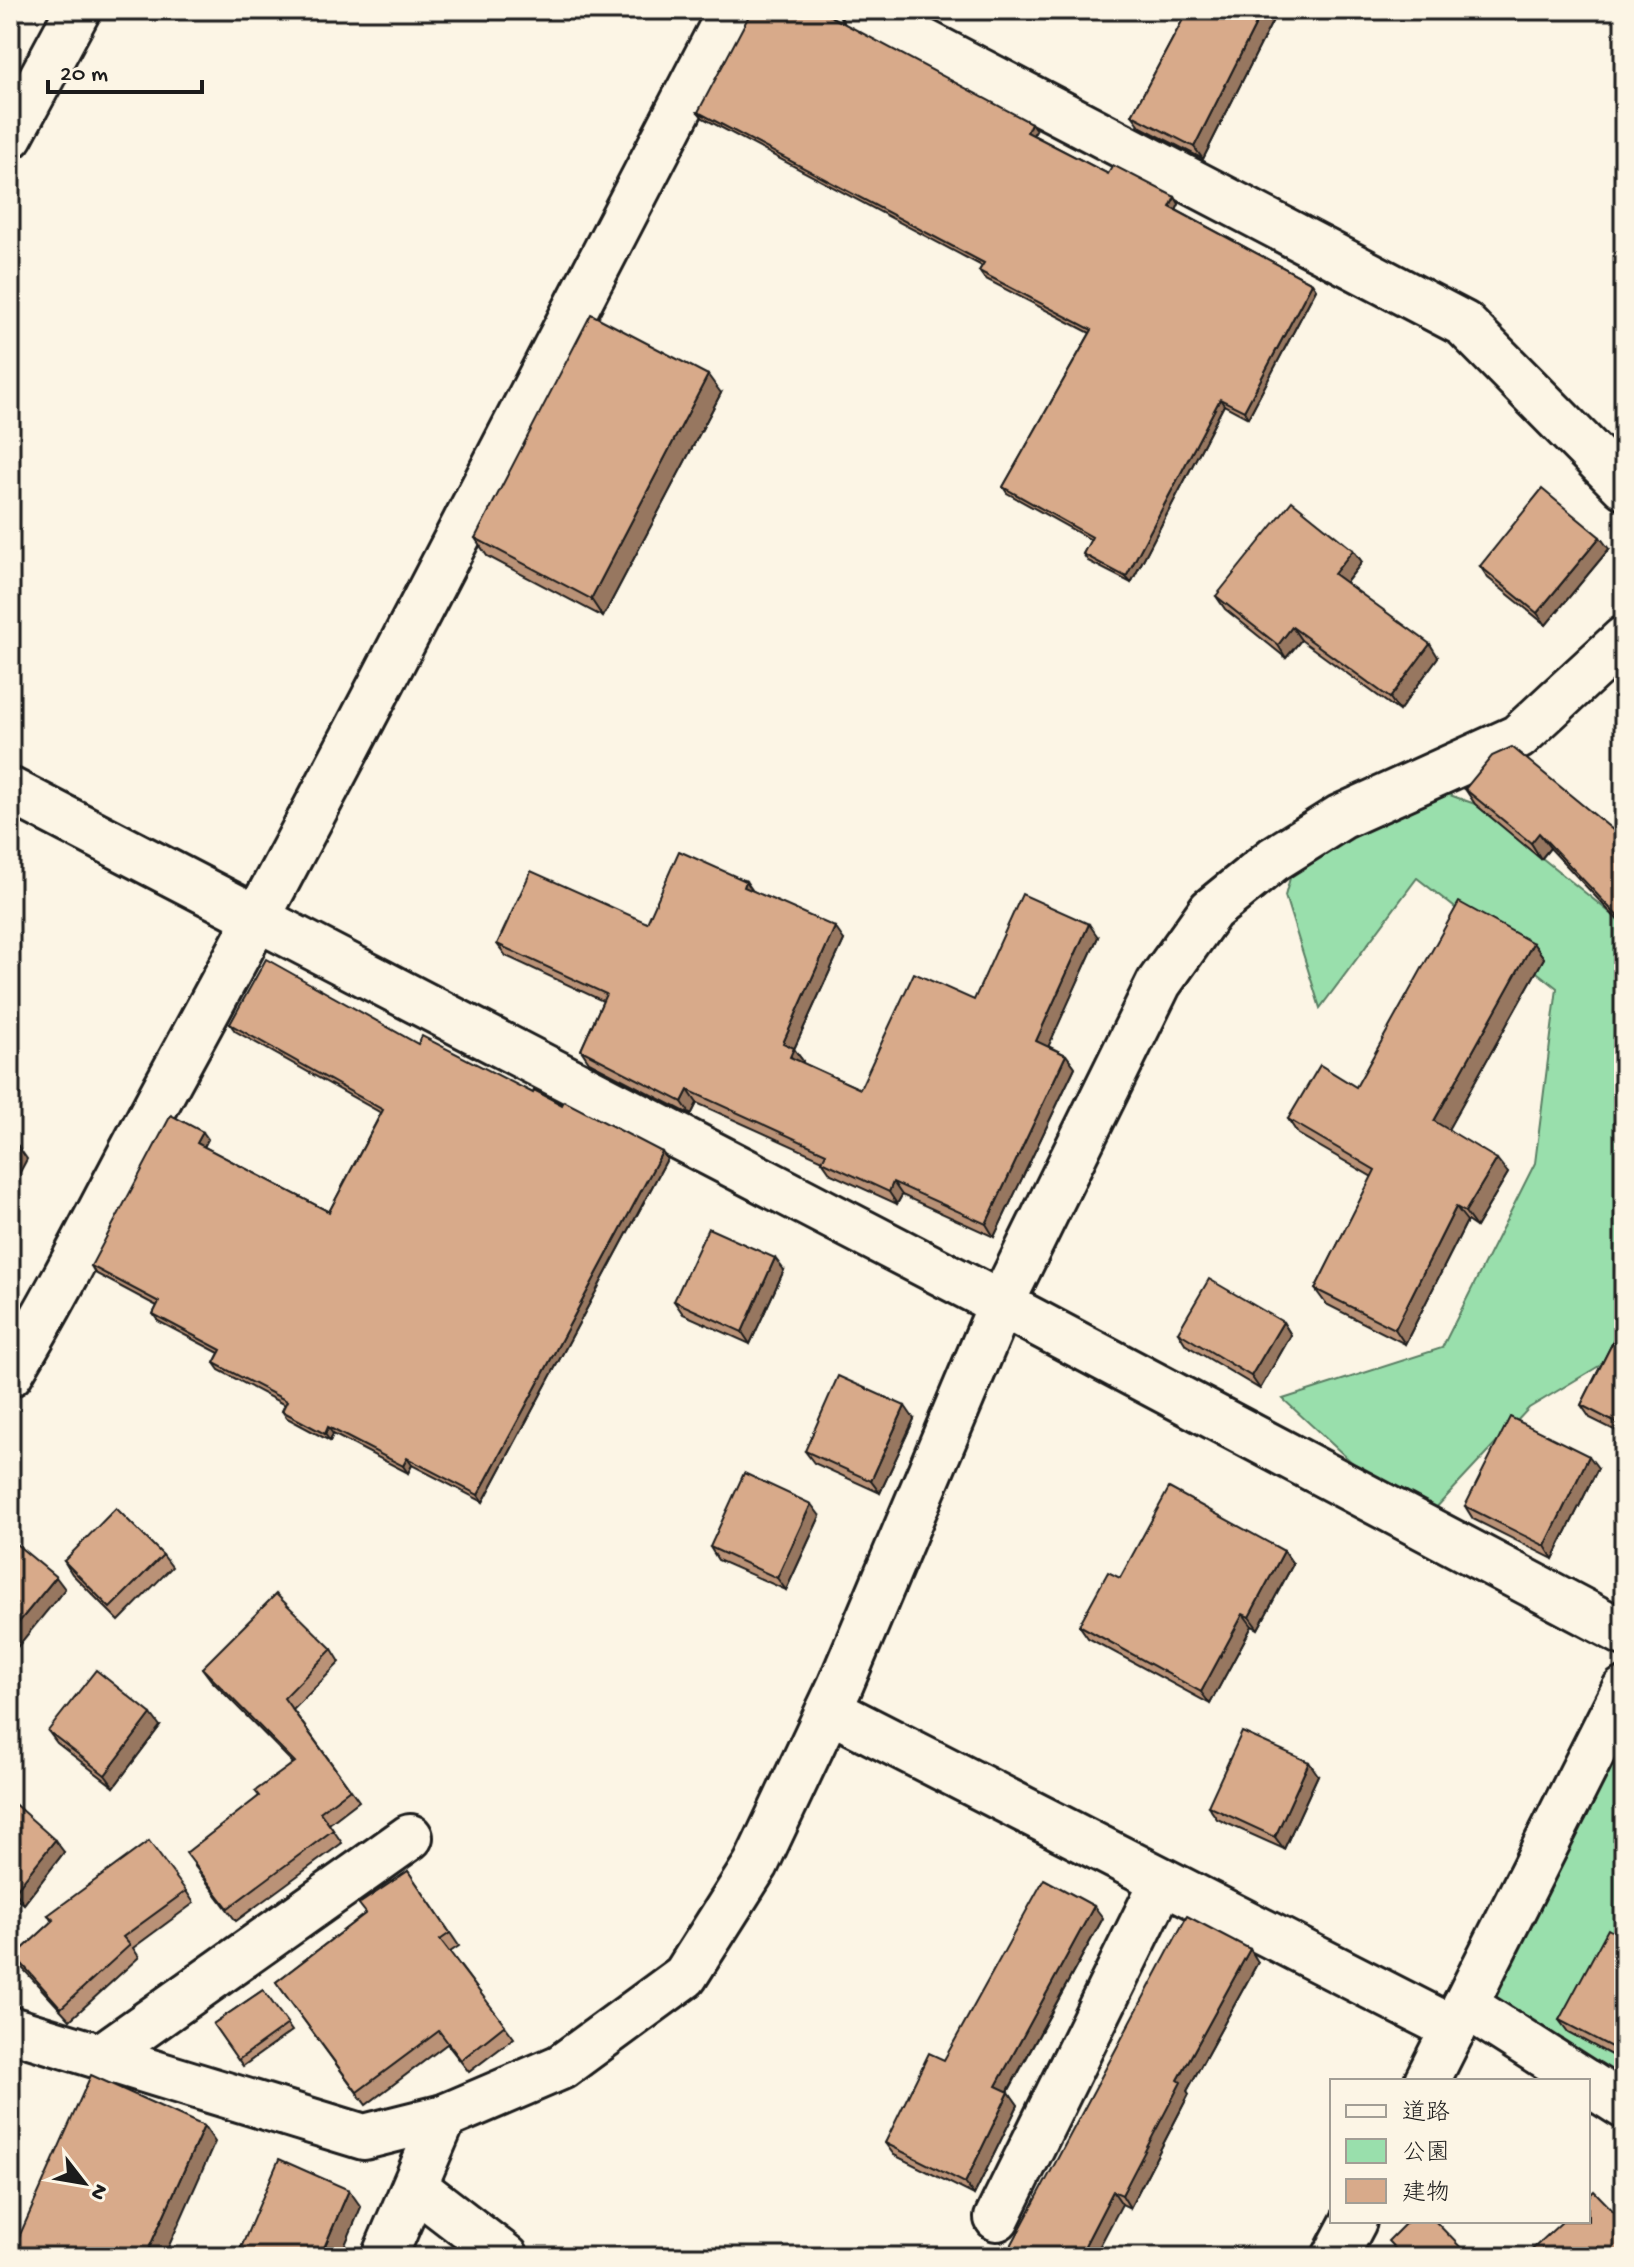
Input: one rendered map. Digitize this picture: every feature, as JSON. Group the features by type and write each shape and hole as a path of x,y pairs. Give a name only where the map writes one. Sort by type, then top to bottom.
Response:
{"street":[{"path":"10,136 78,10"},
{"path":"10,1374 57,1295 258,919 731,10"},
{"path":"863,10 1464,324 1624,486"},
{"path":"10,2029 364,2137 444,2117 561,2067 685,1976 756,1864 829,1710 1001,1304 1159,983 1211,910 1274,859 1341,817 1518,737 1624,639"},
{"path":"10,790 1001,1304 1624,1633"},
{"path":"1428,2079 1624,1690"},
{"path":"829,1710 1163,1881 1460,2017 1580,2079"},
{"path":"103,2055 410,1837"},
{"path":"997,2218 1163,1881"},
{"path":"1590,2085 1624,2106"},
{"path":"384,2257 444,2117"},
{"path":"415,2187 506,2257"},
{"path":"1335,2257 1353,2223"}],"green space":[{"path":"1416,783 1475,804 1624,924 1624,1351 1529,1408 1420,1525 1283,1399 1442,1348 1535,1163 1557,988 1417,878 1320,1008 1285,896 1300,842"},
{"path":"1624,1690 1624,2092 1468,1999"}],"building":[{"path":"752,10 819,10 1031,123 1027,132 1108,174 1113,165 1175,197 1170,207 1312,283 1244,411 1220,399 1126,577 1083,554 1092,537 1003,487 1092,330 979,271 984,263 698,112"},
{"path":"1188,10 1263,10 1194,147 1132,115"},
{"path":"591,314 708,375 591,599 475,538"},
{"path":"1542,489 1600,537 1537,613 1480,566"},
{"path":"1292,501 1353,550 1334,574 1430,644 1390,698 1292,627 1278,645 1216,596"},
{"path":"1512,747 1613,830 1617,825 1620,829 1624,825 1624,923 1539,833 1531,843 1465,789 1492,756"},
{"path":"679,851 746,881 744,887 835,927 783,1043 794,1048 790,1057 860,1089 914,973 974,1000 1022,894 1089,924 1036,1041 1066,1055 986,1224 893,1182 889,1192 822,1161 826,1153 688,1090 682,1102 581,1050 606,994 497,944 531,871 647,923"},
{"path":"1459,902 1533,943 1434,1121 1497,1159 1465,1212 1456,1207 1395,1329 1315,1289 1375,1170 1288,1119 1320,1065 1356,1087"},
{"path":"266,959 418,1044 422,1036 533,1093 534,1090 562,1105 564,1101 662,1152 478,1495 407,1458 403,1466 328,1427 325,1434 282,1411 287,1401 214,1363 221,1350 153,1314 159,1302 91,1266 171,1115 203,1132 197,1143 329,1212 383,1110 230,1024"},
{"path":"10,1142 18,1146 10,1162"},
{"path":"708,1228 775,1258 742,1332 674,1301"},
{"path":"1209,1279 1283,1322 1251,1376 1178,1332"},
{"path":"1624,1320 1624,1427 1581,1405"},
{"path":"838,1376 905,1406 871,1481 805,1451"},
{"path":"1510,1417 1589,1456 1545,1546 1465,1506"},
{"path":"744,1473 811,1504 777,1578 710,1547"},
{"path":"1169,1488 1284,1551 1249,1617 1243,1614 1201,1692 1079,1625 1108,1572 1120,1578"},
{"path":"116,1508 163,1555 110,1608 64,1561"},
{"path":"10,1539 56,1577 10,1633"},
{"path":"276,1594 332,1649 284,1698 350,1789 320,1812 333,1830 228,1908 186,1853 259,1796 255,1791 295,1762 202,1668"},
{"path":"96,1670 151,1714 105,1775 48,1731"},
{"path":"1242,1732 1309,1762 1275,1837 1208,1806"},
{"path":"10,1800 55,1840 15,1891 10,1887"},
{"path":"149,1841 186,1891 123,1937 130,1945 61,2008 15,1956 54,1920 48,1915"},
{"path":"408,1871 450,1933 440,1940 505,2025 461,2060 439,2031 357,2092 276,1982 366,1913 359,1904"},
{"path":"1044,1879 1094,1906 996,2086 1009,2092 965,2183 885,2143 929,2053 944,2060"},
{"path":"1187,1916 1250,1949 1178,2080 1181,2082 1122,2195 1113,2191 1079,2257 1005,2257"},
{"path":"1608,1929 1624,1938 1623,2053 1559,2020"},
{"path":"263,1990 288,2024 238,2060 213,2024"},
{"path":"91,2075 204,2126 145,2257 10,2257"},
{"path":"279,2159 349,2190 320,2257 237,2257"},
{"path":"1594,2191 1624,2222 1624,2257 1524,2257 1561,2223 1590,2223 1590,2195"},
{"path":"1406,2223 1437,2223 1470,2257 1403,2257 1388,2241"}]}
